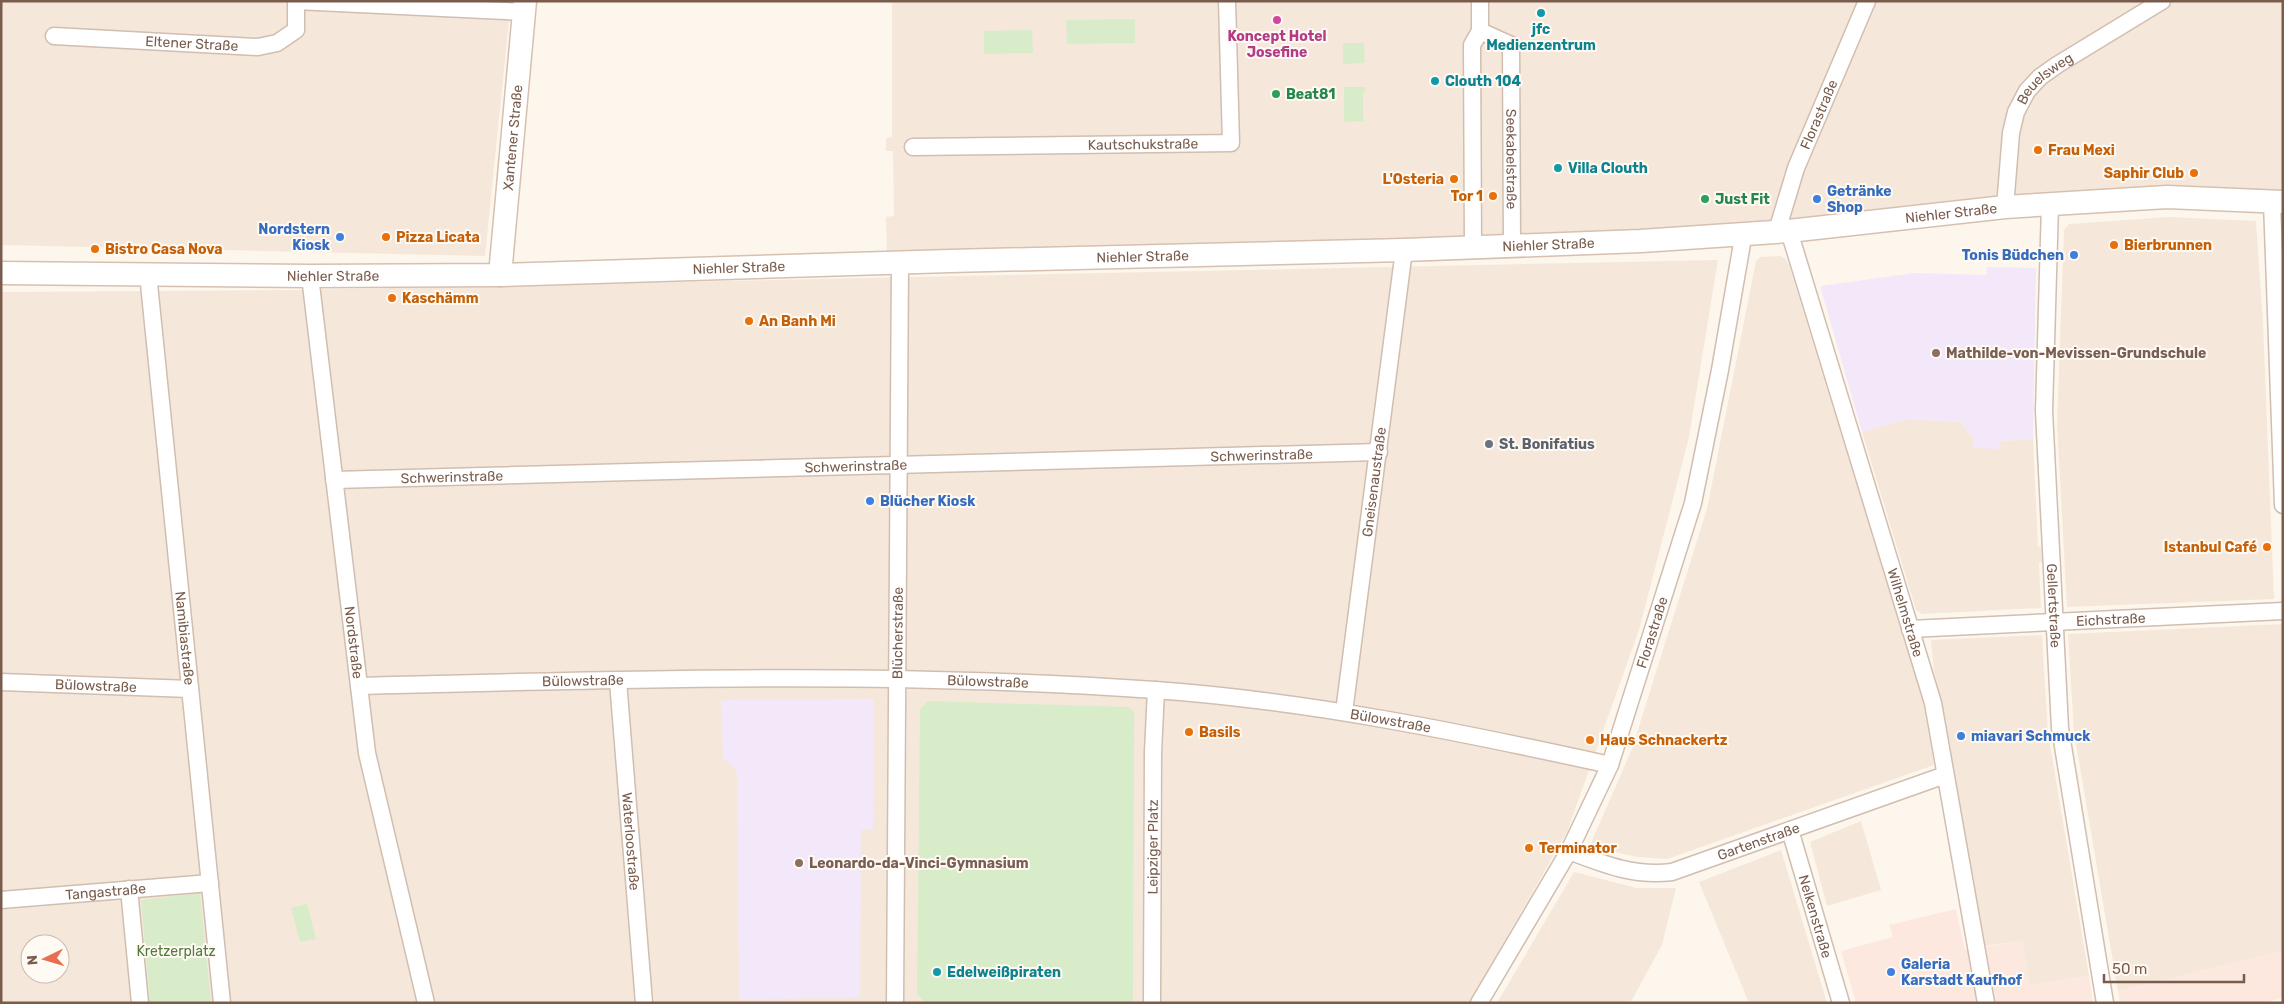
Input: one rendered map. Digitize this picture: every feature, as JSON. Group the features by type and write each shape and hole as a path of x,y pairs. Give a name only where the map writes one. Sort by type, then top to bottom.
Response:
{"street":[{"name":"Kautschukstraße","path":"913,147 1231,143 1227,1"},
{"path":"1473,247 1472,45 1480,31 1480,1"},
{"name":"Florastraße","path":"1783,231 1796,168 1867,1"},
{"name":"Beuelsweg","path":"2005,208 2011,133 2016,112 2027,91 2040,77 2057,65 2162,1"},
{"path":"296,2 525,7"},
{"name":"Eltener Straße","path":"54,36 258,47 277,43 296,30 296,2"},
{"name":"Xantener Straße","path":"500,275 525,7"},
{"name":"Seekabelstraße","path":"1480,31 1511,45 1512,246"},
{"name":"Niehler Straße","path":"1,273 310,276 500,275 1404,250 1661,240 1744,232 1783,231 2005,208 2167,197 2277,202"},
{"path":"2277,202 2276,347 2283,505"},
{"name":"Gellertstraße","path":"2050,205 2044,411 2060,728 2105,1003"},
{"name":"Wilhelmstraße","path":"1783,231 1933,703 1986,1003"},
{"name":"Florastraße","path":"1479,1003 1569,851 1610,766 1693,503 1720,370 1744,232"},
{"name":"Gneisenaustraße","path":"1344,712 1404,250"},
{"name":"Blücherstraße","path":"895,1003 894,857 900,463 900,263"},
{"name":"Namibiastraße","path":"148,274 222,1003"},
{"name":"Nordstraße","path":"310,276 367,753 426,1003"},
{"name":"Schwerinstraße","path":"334,480 900,463 1379,452"},
{"name":"Eichstraße","path":"1910,629 2283,611"},
{"name":"Bülowstraße","path":"359,686 618,681 897,680 1156,690 1344,712 1481,737 1610,766"},
{"name":"Waterloostraße","path":"618,681 644,1003"},
{"name":"Bülowstraße","path":"1,682 190,688"},
{"name":"Leipziger Platz","path":"1152,1003 1153,752 1156,690"},
{"name":"Gartenstraße","path":"1569,851 1609,866 1635,873 1653,875 1672,872 1945,775"},
{"name":"Nelkenstraße","path":"1790,830 1841,1003"},
{"name":"Tangastraße","path":"1,900 210,883"},
{"path":"129,889 140,1003"}],"shaded area":[{"path":"1,1 511,1 485,256 1,245"},
{"path":"892,1 2283,1 2283,219 2253,205 2133,194 1631,237 887,253 886,217 894,216 893,151 886,151 886,138 892,137"},
{"path":"2168,217 2256,221 2263,323 2274,599 2067,607 2057,425 2064,230 2069,224"},
{"path":"1780,256 1786,259 1789,265 1923,701 1934,765 1667,859 1638,857 1614,852 1591,843 1632,749 1707,509 1756,261 1760,257"},
{"path":"1718,260 1689,437 1639,630 1567,832 1469,1003 1,1003 1,292 299,290"},
{"name":"Mathilde-von-Mevissen-Grundschule","path":"1987,267 2036,268 2033,439 2000,441 1999,449 1973,448 1974,440 1961,422 1907,419 1862,432 1820,286 1915,273 1986,275"},
{"path":"1907,419 1961,422 1974,440 1974,448 1999,448 1999,441 2033,439 2038,547 2041,547 2042,562 2039,563 2041,608 1922,614 1916,610 1862,432"},
{"path":"2283,624 2283,951 2118,991 2074,732 2068,634"},
{"path":"2042,635 2048,733 2089,976 2029,985 2022,941 1985,946 1942,702 1934,672 1931,640"},
{"name":"Leonardo-da-Vinci-Gymnasium","path":"874,699 873,829 861,830 860,997 739,1000 737,772 723,758 721,700"},
{"path":"1861,821 1881,890 1827,906 1810,842"},
{"path":"1781,850 1827,1003 1749,1003 1699,882"},
{"path":"1574,872 1637,888 1676,888 1662,945 1633,998 1630,1003 1497,1003"},
{"path":"1956,909 1965,950 2022,941 2029,985 2089,976 2093,1003 1856,1003 1841,951 1893,937 1889,925"},
{"path":"2283,951 2283,998 2263,1003 2120,1003 2118,991"}],"green space":[{"path":"1135,19 1135,43 1067,44 1066,20"},
{"path":"1032,30 1033,53 984,54 984,31"},
{"path":"1343,43 1364,43 1365,63 1343,64"},
{"path":"1344,87 1365,87 1366,91 1363,92 1363,118 1365,121 1344,122"},
{"path":"928,701 1129,707 1134,712 1133,1000 1130,1003 925,1003 917,994 920,709"},
{"name":"Kretzerplatz","path":"200,893 211,1003 150,1003 141,900"},
{"path":"307,904 316,939 300,942 291,908"}],"place":[{"name":"jfc Medienzentrum","path":"1541,13"},
{"name":"Koncept Hotel Josefine","path":"1277,20"},
{"name":"Clouth 104","path":"1435,81"},
{"name":"Beat81","path":"1276,94"},
{"name":"Frau Mexi","path":"2038,150"},
{"name":"Villa Clouth","path":"1558,168"},
{"name":"Saphir Club","path":"2194,173"},
{"name":"L'Osteria","path":"1454,179"},
{"name":"Tor 1","path":"1493,196"},
{"name":"Just Fit","path":"1705,199"},
{"name":"Getränke Shop","path":"1817,199"},
{"name":"Nordstern Kiosk","path":"340,237"},
{"name":"Pizza Licata","path":"386,237"},
{"name":"Bierbrunnen","path":"2114,245"},
{"name":"Bistro Casa Nova","path":"95,249"},
{"name":"Tonis Büdchen","path":"2074,255"},
{"name":"Kaschämm","path":"392,298"},
{"name":"An Banh Mi","path":"749,321"},
{"name":"Mathilde-von-Mevissen-Grundschule","path":"1936,353"},
{"name":"St. Bonifatius","path":"1489,444"},
{"name":"Blücher Kiosk","path":"870,501"},
{"name":"Istanbul Café","path":"2267,547"},
{"name":"Basils","path":"1189,732"},
{"name":"miavari Schmuck","path":"1961,736"},
{"name":"Haus Schnackertz","path":"1590,740"},
{"name":"Terminator","path":"1529,848"},
{"name":"Leonardo-da-Vinci-Gymnasium","path":"799,863"},
{"name":"Edelweißpiraten","path":"937,972"},
{"name":"Galeria Karstadt Kaufhof","path":"1891,972"}]}
